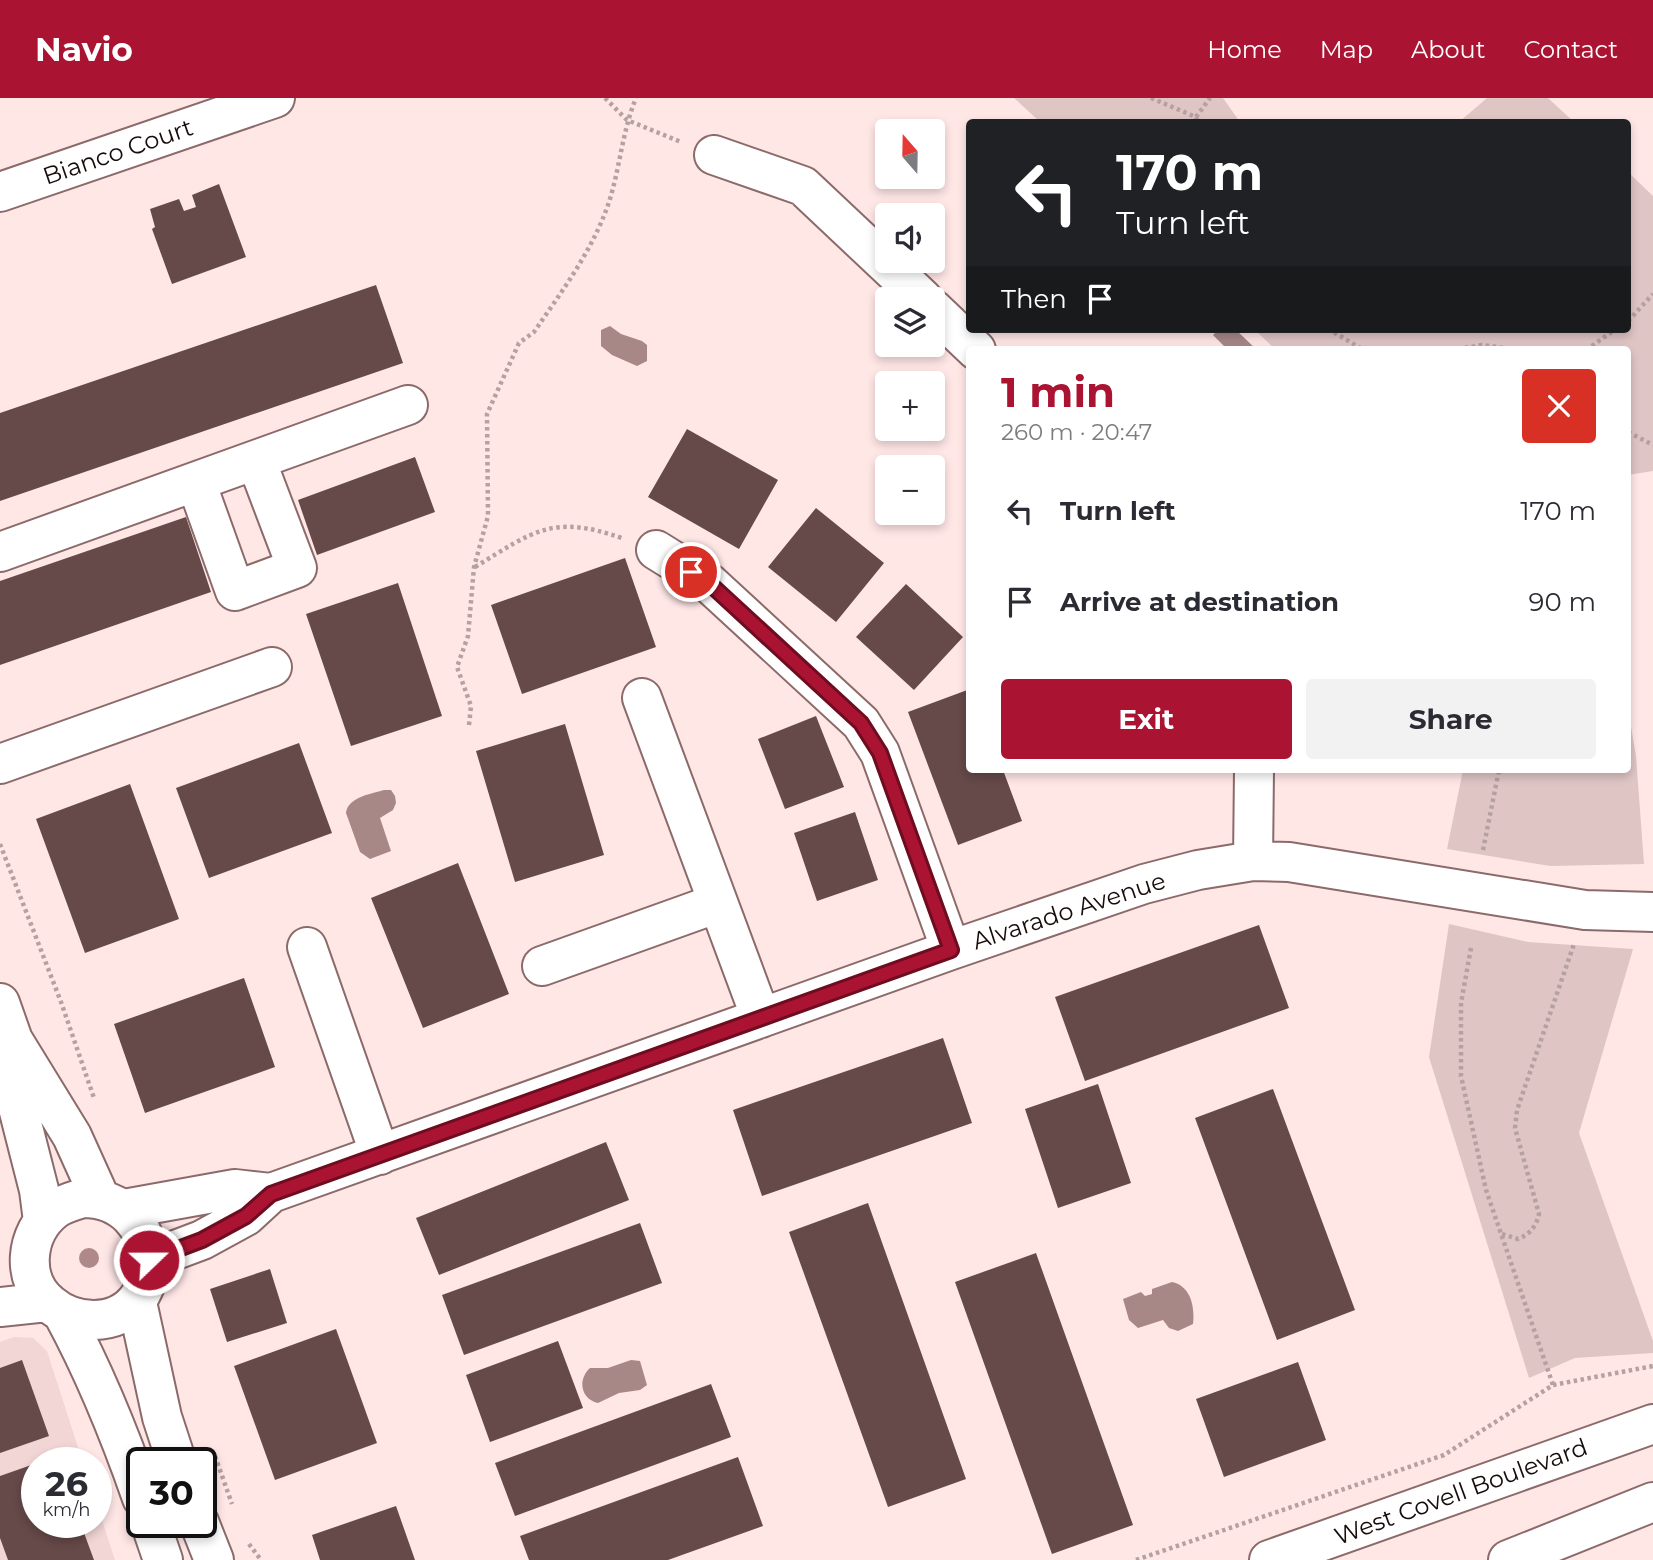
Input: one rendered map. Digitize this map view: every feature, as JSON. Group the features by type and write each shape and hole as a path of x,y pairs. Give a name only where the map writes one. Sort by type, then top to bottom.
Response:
{"street":[{"name":"Bianco Court","path":"0,192 275,98"},
{"path":"715,155 803,186 910,287"},
{"path":"945,320 972,346"},
{"path":"0,552 408,405"},
{"path":"195,482 235,591 297,568 256,460"},
{"path":"656,550 709,583 861,723 880,753 951,950"},
{"path":"0,764 272,667"},
{"path":"642,698 761,1018"},
{"path":"1253,861 1254,773"},
{"name":"Alvarado Avenue","path":"149,1260 202,1240 246,1216 271,1194 951,950 1144,884 1198,870 1253,861 1289,862 1585,910 1653,912"},
{"path":"542,966 719,903"},
{"path":"307,947 380,1154"},
{"path":"0,1003 13,1040 112,1204 137,1224 146,1241 149,1260 147,1280 137,1302 121,1314 102,1320 82,1320 55,1308 0,1307"},
{"path":"13,1040 15,1096 39,1190 24,1246 36,1286 55,1308 96,1380 126,1454"},
{"name":"Alvarado Avenue","path":"112,1204 235,1189 271,1194"},
{"path":"24,1246 64,1204 83,1198 112,1204"},
{"path":"137,1302 162,1417 172,1447"},
{"name":"West Covell Boulevard","path":"1269,1560 1653,1424"},
{"path":"1508,1560 1653,1502"},
{"path":"155,1538 163,1560"},
{"path":"214,1560 215,1538"}],"path":[{"path":"606,98 626,120 715,155"},
{"path":"469,725 471,706 457,667 468,636 474,568 488,516 486,414 519,343 534,332 595,237 610,200 626,120 636,98"},
{"path":"1151,98 1195,119"},
{"path":"1198,119 1210,98"},
{"path":"1631,318 1653,294"},
{"path":"1335,333 1357,346"},
{"path":"1592,346 1610,333"},
{"path":"1631,433 1653,444"},
{"path":"474,568 531,533 556,526 597,530 656,550"},
{"path":"1483,850 1498,773"},
{"path":"0,844 61,1002 95,1100"},
{"path":"1501,1234 1518,1239 1528,1235 1539,1214 1515,1128 1516,1119 1585,910"},
{"path":"1471,948 1461,1003 1461,1076 1486,1190 1553,1385"},
{"path":"1136,1560 1444,1455 1553,1385 1653,1366"},
{"path":"247,1541 261,1560"}],"shaded area":[{"path":"1014,98 1223,98 1238,119 1037,119"},
{"path":"1487,98 1548,98 1571,119 1462,119"},
{"path":"1631,175 1653,196 1653,471 1631,475 1631,346 1272,346 1258,333 1631,333"},
{"path":"610,326 647,345 647,361 637,366 612,355 601,346 601,330"},
{"path":"1239,333 1253,346 1224,346 1213,335"},
{"path":"1631,727 1636,756 1644,864 1550,866 1447,849 1462,773 1631,773"},
{"path":"391,790 396,803 393,810 380,818 391,851 370,859 360,852 346,813 355,800"},
{"path":"1449,924 1528,942 1633,949 1579,1133 1653,1341 1653,1353 1575,1358 1529,1378 1429,1057"},
{"path":"1172,1282 1188,1293 1193,1324 1178,1331 1169,1328 1163,1320 1138,1328 1129,1320 1123,1299 1141,1292 1145,1296 1152,1294 1152,1289"},
{"path":"14,1337 33,1338 47,1351 78,1447 21,1447 21,1538 108,1538 115,1560 0,1560 0,1342"},
{"path":"631,1360 640,1361 647,1385 640,1390 619,1393 598,1403 588,1398 582,1383 590,1368 608,1368"}],"building":[{"path":"219,184 246,257 172,284 152,229 155,227 150,209 179,199 184,211 196,207 192,195"},
{"path":"376,285 403,363 0,501 0,413"},
{"path":"687,429 778,480 739,549 648,497"},
{"path":"415,457 435,512 317,555 298,500"},
{"path":"816,508 884,563 836,622 768,567"},
{"path":"186,517 211,592 0,665 0,581"},
{"path":"625,558 656,647 522,694 491,605"},
{"path":"398,583 442,716 351,746 306,614"},
{"path":"906,584 963,637 914,690 856,637"},
{"path":"966,690 966,773 1004,773 1022,821 958,845 908,712"},
{"path":"816,716 844,787 785,809 758,739"},
{"path":"565,724 604,855 515,882 476,751"},
{"path":"299,743 332,833 209,878 176,788"},
{"path":"130,784 179,919 85,953 36,819"},
{"path":"855,812 878,880 817,901 794,833"},
{"path":"458,863 509,994 423,1028 371,898"},
{"path":"1259,925 1289,1008 1085,1081 1055,997"},
{"path":"244,978 275,1067 145,1113 114,1024"},
{"path":"943,1038 972,1123 762,1196 733,1110"},
{"path":"1098,1084 1131,1183 1058,1208 1025,1109"},
{"path":"1273,1089 1355,1310 1277,1340 1195,1118"},
{"path":"606,1142 629,1200 439,1275 416,1218"},
{"path":"868,1203 966,1479 888,1507 789,1232"},
{"path":"640,1223 662,1283 464,1355 442,1295"},
{"path":"1036,1253 1133,1525 1052,1554 955,1282"},
{"path":"270,1269 287,1323 227,1342 210,1289"},
{"path":"336,1329 377,1443 275,1480 234,1366"},
{"path":"558,1341 583,1408 490,1442 466,1375"},
{"path":"22,1360 49,1436 0,1453 0,1368"},
{"path":"1298,1362 1326,1440 1224,1477 1196,1399"},
{"path":"711,1384 731,1437 515,1516 495,1463"},
{"path":"738,1457 763,1526 668,1560 529,1560 520,1536"},
{"path":"21,1469 21,1538 86,1538 94,1560 8,1560 0,1538 0,1476"},
{"path":"396,1506 415,1560 320,1560 312,1535"}],"route":[{"path":"149,1260 202,1240 246,1216 271,1194 951,950 880,753 861,723 709,583 691,572"}]}
